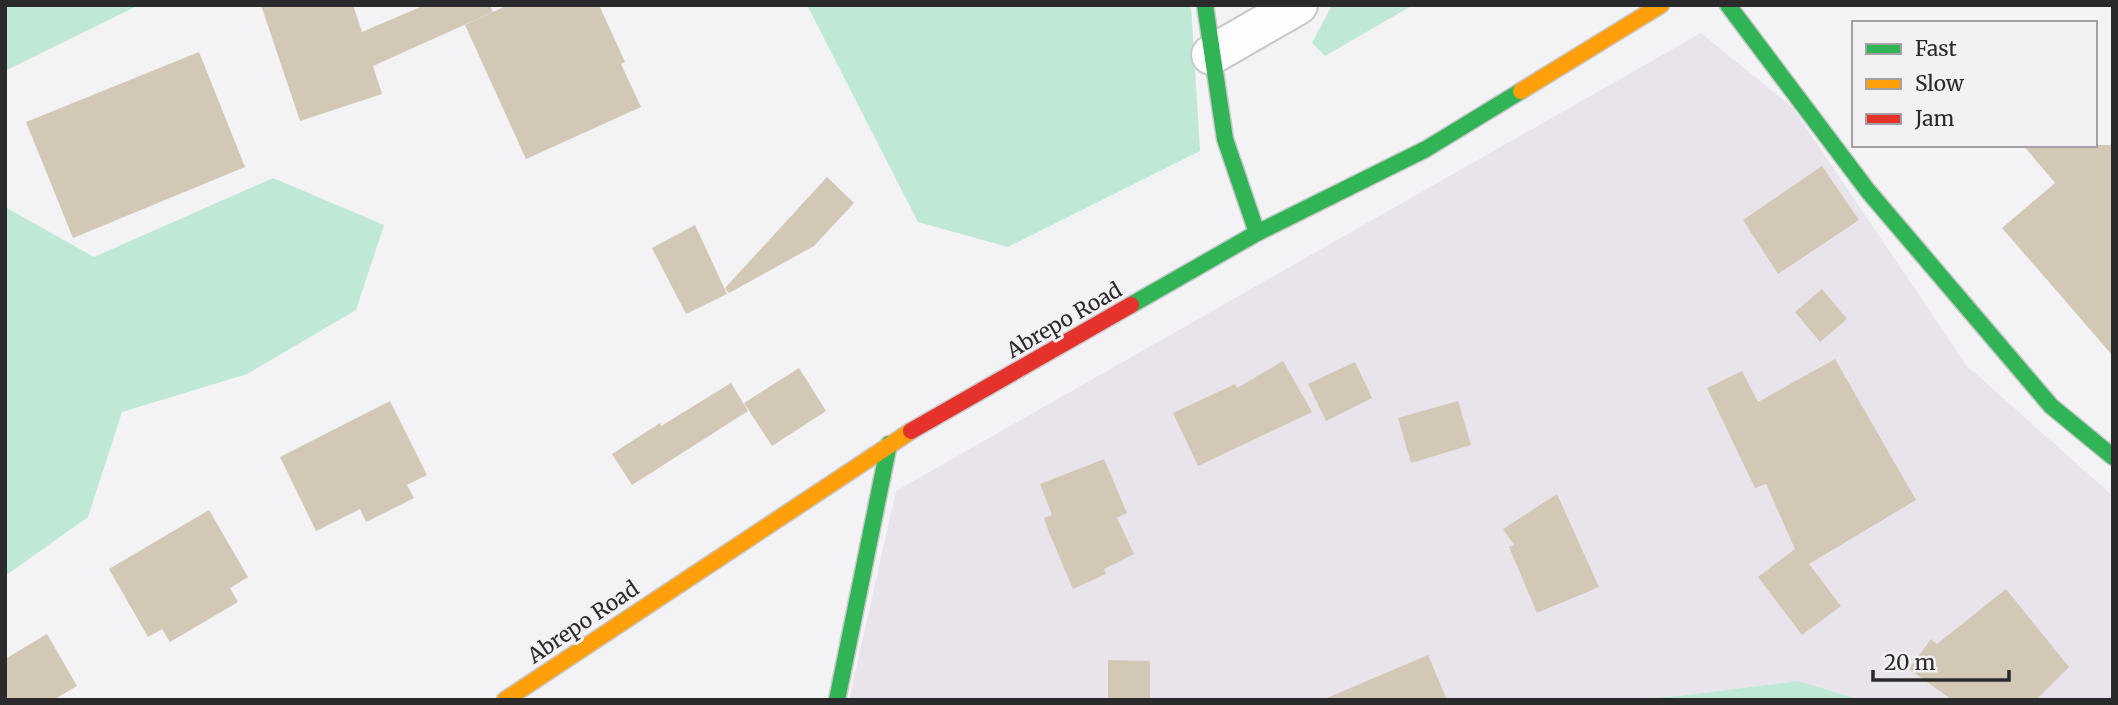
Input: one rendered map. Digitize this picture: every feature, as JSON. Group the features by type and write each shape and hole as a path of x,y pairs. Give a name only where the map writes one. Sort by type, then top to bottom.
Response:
{"main road":[{"path":"1205,5 1210,55 1225,139 1257,233"},
{"name":"Abrepo Road","path":"505,700 889,444 1257,233 1426,149 1661,5"},
{"path":"1728,5 1868,191 2051,405 2113,457"},
{"path":"837,700 889,444"}],"street":[{"path":"1210,55 1298,5"}],"shaded area":[{"path":"1701,33 1792,107 1967,366 2113,496 2113,700 1862,700 1798,681 1624,700 849,700 896,491"}],"green space":[{"path":"5,5 139,5 5,71"},
{"path":"807,5 1191,5 1200,151 1008,247 918,222"},
{"path":"1332,5 1413,5 1325,56 1312,43"},
{"path":"273,178 384,225 356,310 247,374 122,412 88,517 5,576 5,207 94,257"},
{"path":"1798,681 1862,700 1624,700 1678,696"}],"building":[{"path":"261,5 353,5 362,32 425,5 490,5 493,12 373,66 382,94 300,121"},
{"path":"508,5 599,5 625,62 621,64 641,107 526,159 465,25"},
{"path":"199,52 245,167 73,238 26,122"},
{"path":"2113,145 2113,356 2002,228 2055,183 2025,147"},
{"path":"1822,166 1859,220 1778,274 1743,220"},
{"path":"827,177 854,203 814,246 729,293 725,288"},
{"path":"695,225 727,294 686,314 652,248"},
{"path":"1822,289 1847,319 1820,342 1795,312"},
{"path":"1835,359 1916,500 1809,564 1841,606 1802,635 1758,577 1795,549 1766,484 1755,488 1707,388 1742,371 1758,402"},
{"path":"1283,361 1312,412 1198,466 1173,413 1235,384 1237,388"},
{"path":"1355,362 1372,398 1326,421 1308,384"},
{"path":"799,368 826,411 772,446 744,403"},
{"path":"731,383 748,411 632,485 612,454"},
{"path":"390,401 427,475 407,485 414,498 366,522 360,509 316,531 280,457"},
{"path":"1458,401 1471,445 1411,463 1398,418"},
{"path":"1104,459 1127,513 1117,518 1134,554 1104,569 1106,574 1073,589 1044,518 1052,515 1040,484"},
{"path":"1557,494 1599,587 1537,613 1509,547 1514,545 1503,529"},
{"path":"209,510 248,577 230,588 238,602 170,642 162,629 148,637 109,569"},
{"path":"2006,589 2069,667 2036,700 1952,700 1909,669 1931,639 1937,644"},
{"path":"47,634 77,686 53,700 5,700 5,659"},
{"path":"1428,655 1447,700 1322,700"},
{"path":"1108,660 1150,661 1150,700 1108,700"}],"traffic: fast":[{"path":"1205,5 1225,139 1257,233"},
{"path":"1728,5 1868,191 2051,406 2113,457"},
{"path":"1131,305 1257,233 1426,149 1521,91"},
{"path":"837,700 889,444"}],"traffic: slow":[{"path":"1521,91 1661,5"},
{"path":"505,700 911,431"}],"traffic: jam":[{"path":"911,431 1131,305"}]}
